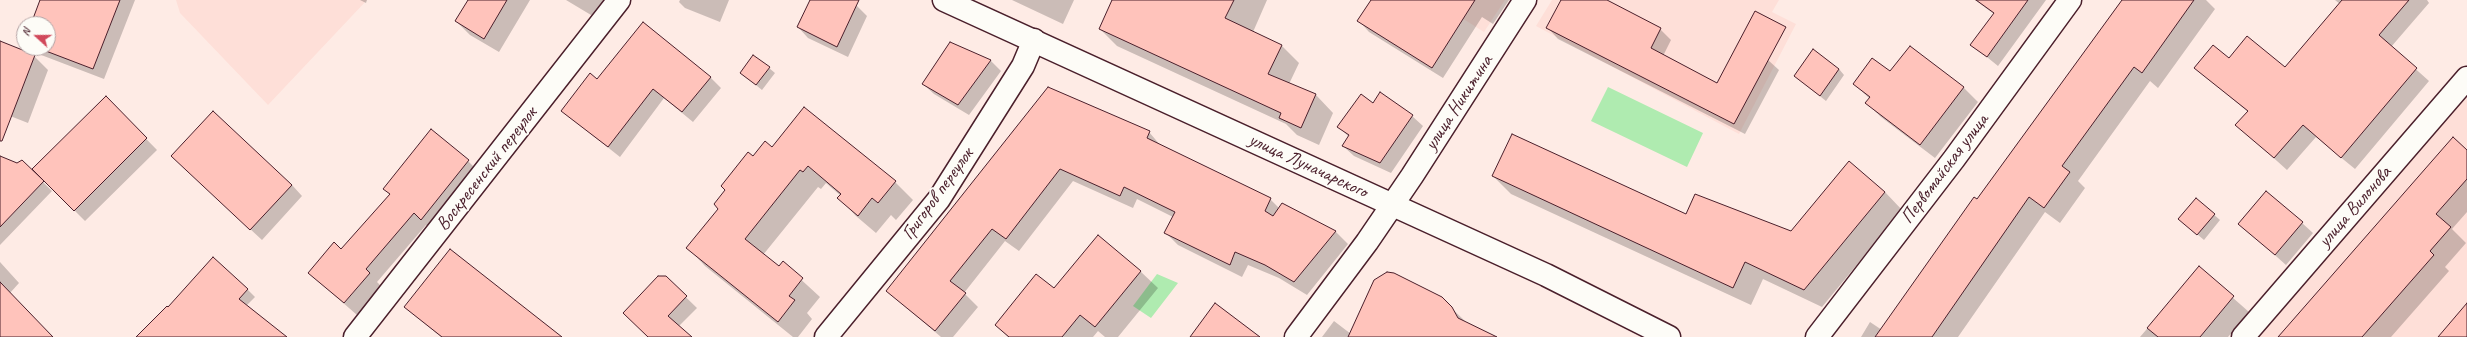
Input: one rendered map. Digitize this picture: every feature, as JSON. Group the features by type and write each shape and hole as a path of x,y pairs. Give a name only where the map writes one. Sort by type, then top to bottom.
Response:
{"street":[{"name":"Воскресенский переулок","path":"355,337 619,0"},
{"name":"улица Луначарского","path":"944,0 1546,275 1669,337"},
{"name":"улица Никитина","path":"1296,337 1392,205 1470,88 1524,0"},
{"name":"Первомайская улица","path":"1817,337 1954,159 2070,0"},
{"name":"Григоров переулок","path":"826,337 939,199 1023,66 1034,40"},
{"name":"улица Вилонова","path":"2242,337 2467,78"}],"shaded area":[{"path":"176,0 367,0 268,105 180,13"},
{"path":"1433,0 1505,0 1484,32"},
{"path":"1552,0 1779,0 1772,12 1796,24 1739,134 1536,26"},
{"path":"2467,94 2467,337 2255,337"}],"green space":[{"path":"1608,87 1703,133 1687,167 1591,121"},
{"path":"1157,274 1178,283 1151,318 1133,306"}],"building":[{"path":"40,0 120,0 93,69 56,55 56,16 34,16"},
{"path":"468,0 507,0 484,39 455,21"},
{"path":"810,0 859,0 837,47 797,27"},
{"path":"1112,0 1234,0 1225,18 1282,45 1268,74 1316,94 1301,128 1279,118 1281,113 1099,29"},
{"path":"1371,0 1475,0 1432,68 1357,21"},
{"path":"1561,0 1607,0 1661,28 1651,48 1717,83 1755,11 1786,27 1734,124 1546,28"},
{"path":"1976,0 2028,0 1987,57 1970,45 1994,13"},
{"path":"2122,0 2194,0 2142,73 2134,67 2062,166 2070,172 2044,208 2029,197 1932,337 1875,337 1974,197 1977,199"},
{"path":"2342,0 2409,0 2379,35 2417,68 2341,158 2303,125 2274,158 2235,125 2248,111 2194,68 2213,45 2229,58 2247,36 2285,67"},
{"path":"643,22 711,77 682,112 653,89 608,147 561,111 590,73 597,79"},
{"path":"0,41 16,47 16,56 35,56 2,141 0,141"},
{"path":"950,42 991,60 958,105 922,84"},
{"path":"1910,46 1964,87 1920,145 1865,103 1870,97 1853,84 1872,58 1890,71"},
{"path":"1813,49 1839,69 1820,96 1794,76"},
{"path":"753,55 770,67 756,85 740,73"},
{"path":"1048,87 1150,131 1147,138 1271,198 1265,211 1273,216 1282,203 1336,231 1294,282 1265,265 1235,252 1230,265 1164,233 1175,212 1124,187 1120,196 1060,169 1006,239 992,229 950,281 966,293 935,331 886,291"},
{"path":"1380,92 1413,115 1380,163 1342,146 1349,135 1337,127 1361,94 1373,103"},
{"path":"106,96 147,138 74,211 32,169"},
{"path":"804,107 896,181 878,203 872,198 858,216 837,198 841,194 808,166 803,172 800,170 745,239 779,266 783,261 803,278 789,296 795,300 778,322 686,248 718,209 714,204 725,190 721,186 748,152 753,156 765,141 772,147"},
{"path":"213,111 292,185 250,230 171,156"},
{"path":"431,129 469,160 421,220 414,213 366,269 370,273 344,303 308,273 334,242 341,249 390,194 383,189"},
{"path":"1512,134 1686,214 1695,194 1791,231 1849,161 1885,192 1804,290 1745,262 1733,288 1492,176"},
{"path":"2453,137 2467,150 2467,179 2436,214 2451,227 2430,251 2434,255 2362,337 2278,337"},
{"path":"0,156 17,163 22,160 44,181 0,227"},
{"path":"2266,191 2303,222 2275,255 2238,224"},
{"path":"2196,198 2215,214 2197,235 2178,219"},
{"path":"1098,235 1141,271 1095,327 1080,315 1062,337 1009,337 995,325 1036,274 1054,288"},
{"path":"450,249 562,337 442,337 404,307"},
{"path":"213,257 248,289 239,299 287,337 136,337 167,306 168,307"},
{"path":"2199,266 2234,296 2200,337 2158,337 2147,328"},
{"path":"1387,272 1394,273 1442,297 1452,307 1458,318 1497,337 1348,337 1374,280"},
{"path":"658,276 666,276 687,296 668,316 692,337 648,337 623,313"},
{"path":"0,282 53,337 0,337"},
{"path":"1215,303 1260,337 1190,337"},
{"path":"2467,303 2467,337 2438,337"}]}
